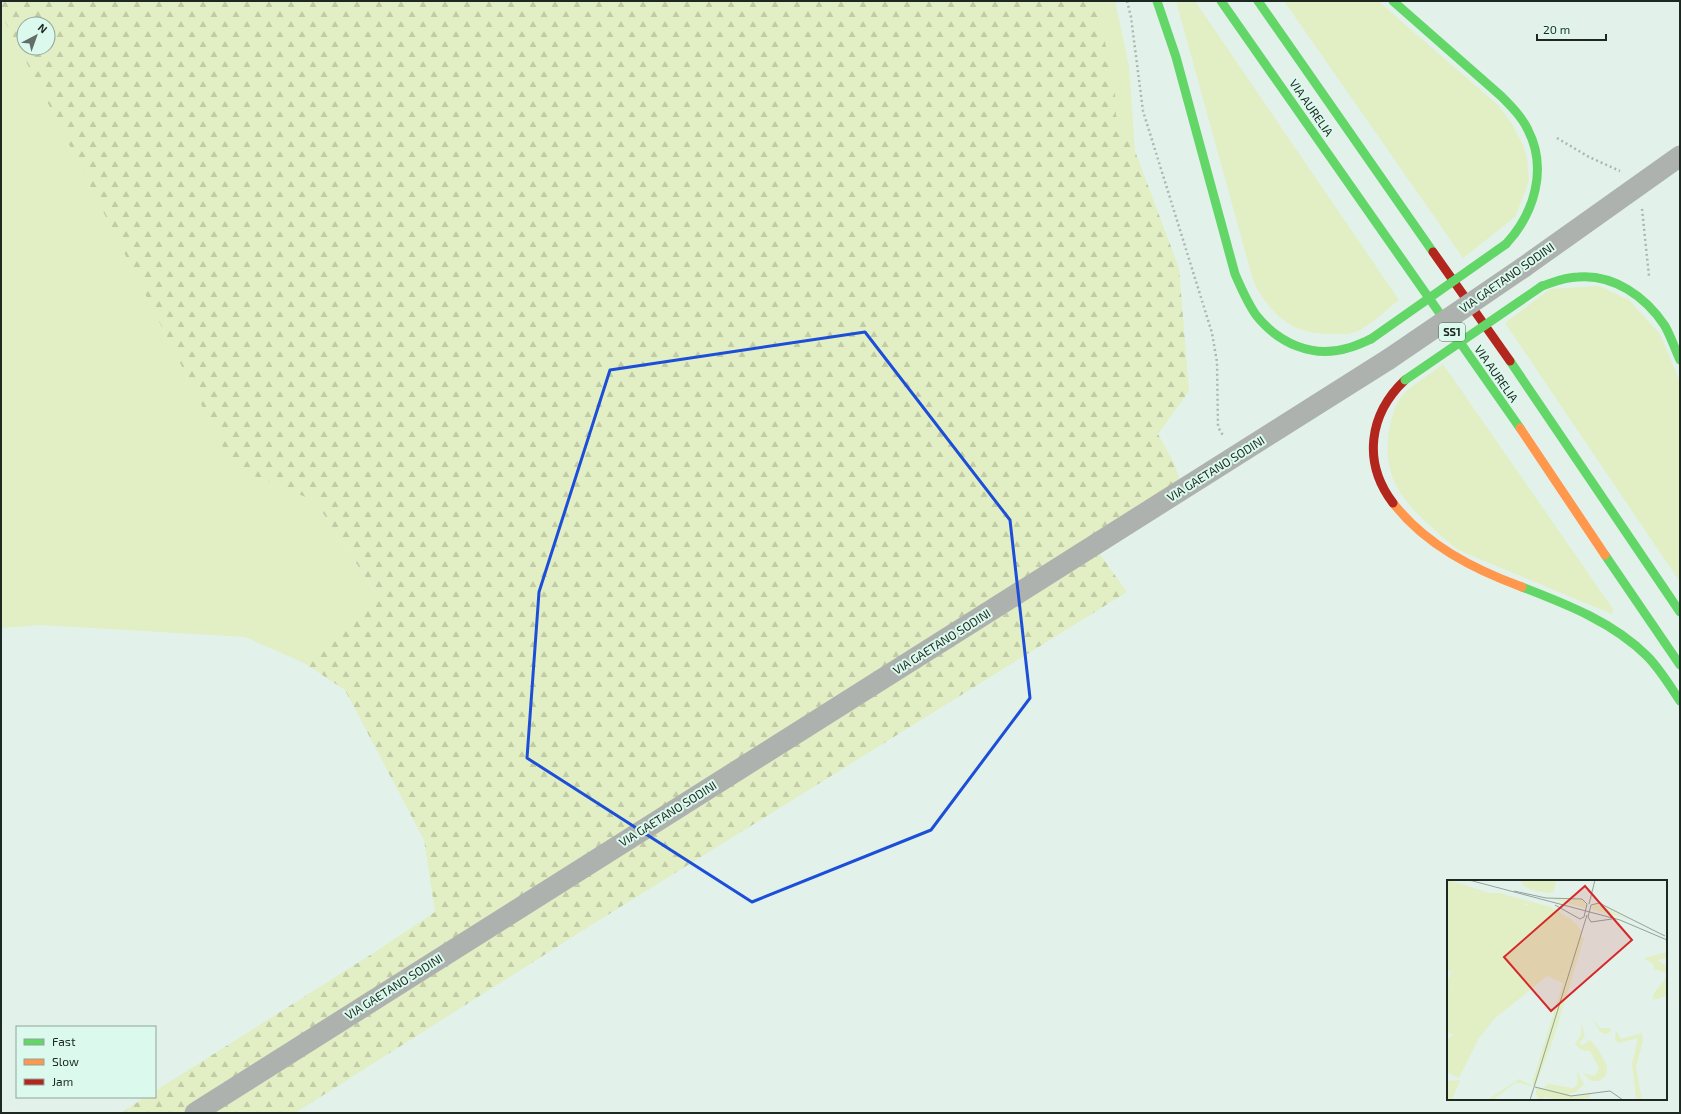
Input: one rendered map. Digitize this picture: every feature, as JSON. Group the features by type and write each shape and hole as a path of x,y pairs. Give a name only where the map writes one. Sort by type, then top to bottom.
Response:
{"highway":[{"path":"1157,1 1176,57 1235,274 1250,308 1272,332 1290,343 1313,351 1341,351 1370,339 1506,244 1517,235 1525,222 1534,192 1537,174 1535,150 1534,142 1527,128 1514,111 1489,86 1393,1"},
{"name":"VIA AURELIA","path":"1221,1 1512,418 1680,664"},
{"name":"VIA AURELIA","path":"1258,1 1538,401 1680,612"},
{"path":"1680,360 1670,337 1658,317 1642,300 1618,284 1596,277 1578,276 1563,278 1542,286 1405,380 1388,396 1383,406 1378,417 1374,447 1380,480 1395,505 1419,529 1456,557 1483,571 1578,610 1599,621 1621,636 1648,658 1680,701"}],"street":[{"name":"VIA GAETANO SODINI","path":"195,1113 1389,359 1524,267 1680,156"}],"path":[{"path":"1127,1 1131,17 1143,111 1212,333 1217,362 1218,427 1235,457"},
{"path":"1527,128 1543,130 1589,157 1624,173 1639,184 1649,279"}],"highlighted area":[{"path":"865,332 1010,520 1030,698 931,830 752,902 527,758 539,592 610,370"}],"green space":[{"path":"1,1 1090,1 1101,22 1115,91 1116,115 1135,151 1179,268 1189,391 1158,434 1174,463 1181,483 1091,542 1127,592 593,924 295,1113 120,1113 144,1098 156,1098 156,1090 375,952 435,912 424,840 345,690 304,663 376,593 315,501 233,467 23,56 56,56 56,16 16,16 16,43 1,14"},
{"path":"1090,1 1115,1 1129,66 1135,151 1116,115 1115,91 1101,23"},
{"path":"1176,1 1195,1 1399,300 1375,320 1360,330 1356,332 1338,334 1316,333 1293,326 1274,312 1259,292 1253,280"},
{"path":"1284,1 1378,1 1499,106 1512,124 1523,145 1527,159 1529,181 1515,217 1463,258"},
{"path":"1,14 16,43 16,56 23,56 233,467 315,501 376,594 304,663 245,637 41,625 1,628"},
{"path":"1599,286 1629,300 1660,334 1680,382 1680,582 1505,323 1550,289"},
{"path":"1443,364 1613,609 1612,614 1463,552 1427,523 1400,492 1394,482 1388,458 1389,430 1397,403 1406,392"}],"traffic: fast":[{"path":"1157,1 1176,57 1235,274 1244,295 1256,315 1275,334 1286,341 1309,350 1335,351 1351,347 1371,339"},
{"path":"1221,1 1520,428"},
{"path":"1258,1 1433,252"},
{"path":"1393,1 1501,96 1526,125 1534,145 1537,160 1535,190 1531,205 1524,219 1506,244"},
{"path":"1371,339 1506,244"},
{"path":"1542,286 1569,278 1591,277 1604,279 1628,290 1639,297 1657,315 1665,326 1680,360"},
{"path":"1405,380 1542,286"},
{"path":"1510,361 1680,612"},
{"path":"1605,555 1680,665"},
{"path":"1522,587 1572,607 1619,633 1634,644 1652,661 1680,701"}],"traffic: slow":[{"path":"1520,428 1605,555"},
{"path":"1393,503 1406,518 1435,543 1468,564 1522,587"}],"traffic: jam":[{"path":"1433,252 1510,361"},
{"path":"1393,503 1383,487 1377,471 1374,455 1374,439 1377,423 1384,408 1393,393 1405,380"}]}
